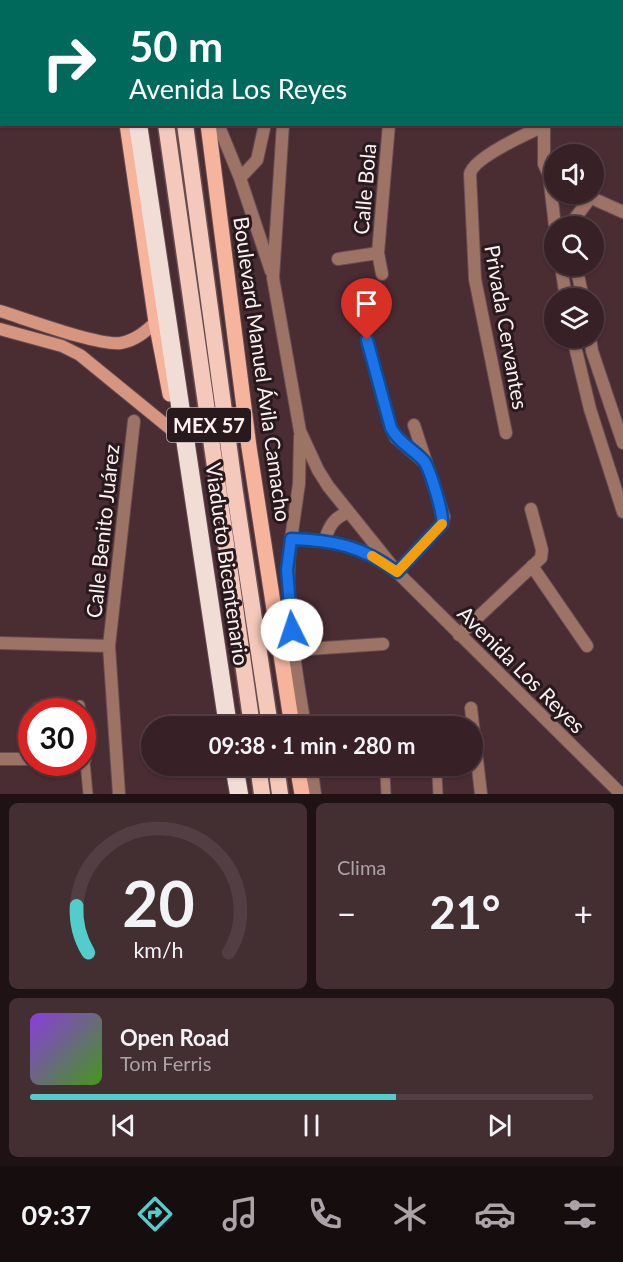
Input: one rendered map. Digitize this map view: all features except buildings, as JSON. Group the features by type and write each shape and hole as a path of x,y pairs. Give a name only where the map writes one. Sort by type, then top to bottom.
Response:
{"highway":[{"name":"Viaducto Bicentenario","path":"138,126 227,716"},
{"name":"MEX 57","path":"166,126 251,716"},
{"name":"Boulevard Manuel Ávila Camacho","path":"185,126 235,492 269,716"},
{"path":"236,776 238,794"},
{"path":"260,776 262,794"},
{"path":"278,776 280,794"}],"main road":[{"path":"127,126 156,322 178,435 220,716"},
{"name":"Boulevard Manuel Ávila Camacho","path":"208,126 249,447 290,716"},
{"path":"0,311 77,335 119,343 143,334 156,322"},
{"path":"0,329 62,346 80,355 178,435"},
{"path":"230,776 232,794"},
{"path":"299,776 302,794"}],"street":[{"path":"219,126 240,178 273,278"},
{"path":"240,178 257,160 265,126"},
{"name":"Avenida Los Reyes","path":"283,126 273,278 300,431 323,478 397,572 621,794"},
{"name":"Calle Bola","path":"338,259 378,253 389,126"},
{"name":"Privada Cervantes","path":"506,433 474,269 470,174 473,166 517,138 542,126"},
{"path":"544,126 544,144"},
{"path":"604,203 623,212"},
{"path":"378,253 381,274"},
{"path":"367,340 391,428 396,438 425,462"},
{"path":"575,348 590,409 623,512"},
{"path":"592,348 623,443"},
{"name":"Calle Benito Juárez","path":"119,794 109,646 134,421"},
{"path":"397,572 442,524 442,511 414,425"},
{"name":"Boulevard Manuel Ávila Camacho","path":"300,431 299,484 287,570 293,650 303,716"},
{"path":"459,635 542,554 531,509"},
{"path":"326,540 327,532 333,521 339,515 349,512"},
{"name":"Avenida Los Reyes","path":"291,539 326,540 368,554 397,572"},
{"path":"532,566 587,646"},
{"name":"Calle Benito Juárez","path":"0,643 109,646"},
{"path":"293,650 383,644"},
{"path":"471,708 481,794"},
{"path":"0,759 18,759"},
{"path":"86,776 88,794"},
{"path":"313,776 315,794"},
{"path":"385,776 386,794"},
{"path":"437,776 438,794"}],"slow traffic":[{"path":"372,556 397,572 442,524"}],"route":[{"path":"292,630 287,570 291,539 326,540 368,554 397,572 442,524 444,518 425,462 396,438 391,428 367,340"}]}
